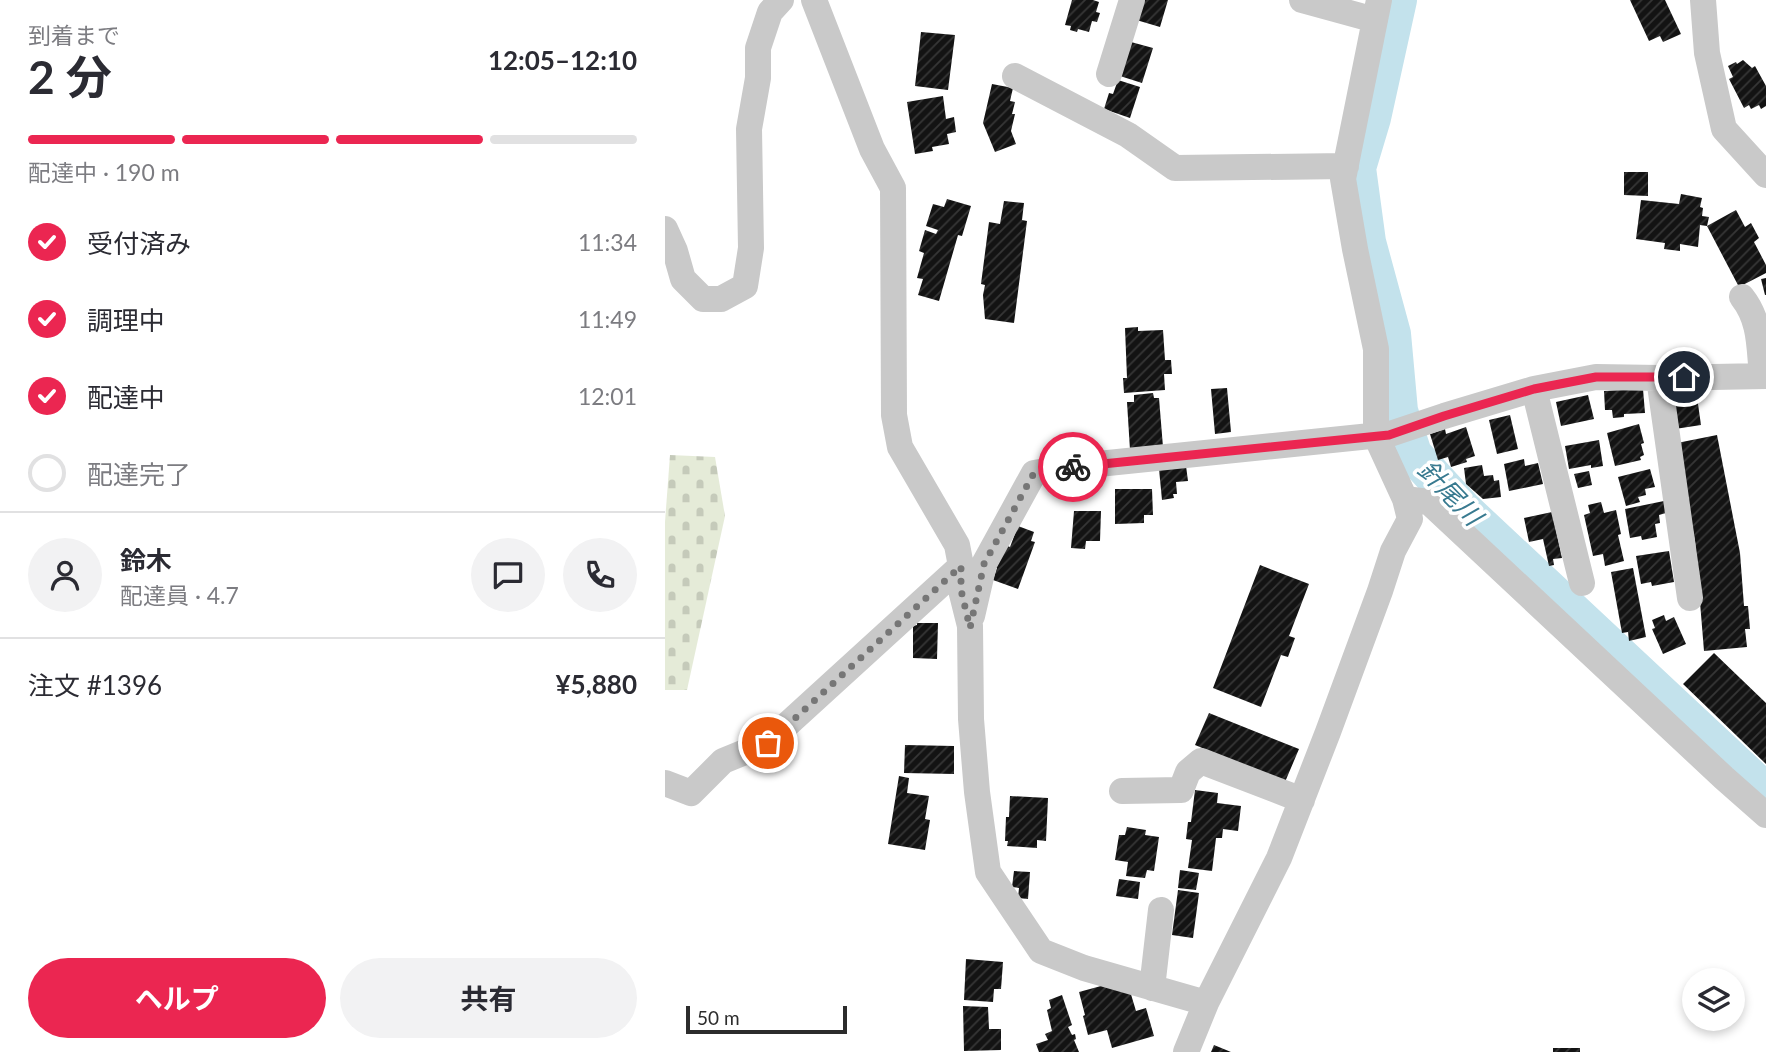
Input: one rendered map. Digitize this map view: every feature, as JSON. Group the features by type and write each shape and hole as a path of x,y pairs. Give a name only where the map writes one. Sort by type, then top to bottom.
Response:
{"street":[{"path":"665,229 683,279 703,299 721,299 745,286 751,247 749,129 758,78 758,48 770,12 781,0"},
{"path":"814,0 872,149 893,188 894,415 900,447 957,545 961,566 961,590 970,628 971,719 988,872 1041,951 1084,968 1206,1003"},
{"path":"1109,74 1132,0"},
{"path":"1187,1052 1206,1003 1279,858 1393,551 1410,519 1383,435 1376,349 1343,179 1377,10 1303,0"},
{"path":"1703,0 1707,53 1724,130 1766,175"},
{"path":"1015,76 1128,135 1175,168 1346,166"},
{"path":"970,628 984,564 1034,473 1069,467 1383,435 1534,389 1596,377 1764,376 1756,322 1749,305 1742,297"},
{"path":"1660,378 1690,598"},
{"path":"1534,389 1581,583"},
{"path":"1405,499 1429,502 1766,815"},
{"path":"665,782 691,793 723,761 768,743 961,566"},
{"path":"1122,791 1181,790 1188,772 1201,761 1302,800"},
{"path":"1152,988 1161,910"}],"green space":[{"path":"670,455 715,457 725,516 687,690 665,690 665,522"}],"building":[{"path":"1072,0 1099,2 1097,22 1092,21 1089,32 1070,30 1071,26 1065,25"},
{"path":"1144,0 1168,0 1160,27 1133,19"},
{"path":"1630,0 1665,0 1681,34 1663,42 1660,36 1649,41"},
{"path":"921,32 955,35 948,90 915,86"},
{"path":"1131,42 1153,48 1142,83 1120,76"},
{"path":"1743,60 1752,68 1755,66 1766,86 1766,106 1761,109 1759,105 1751,109 1749,105 1744,108 1729,79 1733,77 1728,66"},
{"path":"1118,80 1140,87 1130,118 1104,109 1109,93 1113,94"},
{"path":"992,84 1013,88 1010,101 1015,102 1011,131 1016,144 995,152 983,123"},
{"path":"943,96 946,119 954,117 956,132 947,134 949,144 932,147 933,151 915,154 907,102"},
{"path":"1624,172 1648,172 1648,196 1624,195"},
{"path":"1681,194 1702,198 1702,216 1709,217 1707,226 1700,225 1698,247 1680,244 1680,251 1664,249 1665,243 1636,239 1641,200 1679,204"},
{"path":"947,199 971,206 962,236 958,235 939,301 918,295 923,279 917,278 924,253 919,251 925,230 936,234 938,230 926,226 933,204 944,207"},
{"path":"1004,201 1024,203 1022,220 1027,221 1014,323 985,319 985,285 981,284 989,222 1000,224"},
{"path":"1736,210 1745,227 1751,223 1759,238 1754,242 1766,265 1766,273 1739,287 1707,226"},
{"path":"1766,278 1766,295 1765,295 1761,279"},
{"path":"1138,327 1138,331 1163,330 1165,360 1171,360 1172,374 1164,374 1165,390 1124,393 1123,378 1127,378 1125,328"},
{"path":"1227,388 1231,432 1215,434 1211,389"},
{"path":"1643,389 1645,413 1624,414 1624,417 1613,418 1612,410 1605,410 1604,391"},
{"path":"1696,390 1701,425 1675,429 1670,394"},
{"path":"1153,393 1154,398 1159,398 1163,447 1130,450 1127,402 1134,402 1134,395"},
{"path":"1588,395 1594,419 1561,426 1556,402"},
{"path":"1510,415 1518,449 1497,454 1489,420"},
{"path":"1639,424 1644,455 1640,457 1641,460 1615,466 1607,433"},
{"path":"1466,427 1475,456 1466,459 1467,462 1451,467 1448,457 1438,460 1430,434 1445,429 1446,434"},
{"path":"1717,435 1740,553 1744,606 1748,606 1750,629 1745,629 1747,647 1704,651 1695,541 1677,443"},
{"path":"1599,440 1603,466 1569,469 1565,446"},
{"path":"1524,459 1525,466 1538,463 1543,484 1509,491 1504,464"},
{"path":"1482,465 1484,476 1493,475 1494,481 1499,480 1501,497 1483,499 1466,484 1464,468"},
{"path":"1186,466 1188,481 1176,482 1177,494 1173,494 1174,498 1162,500 1159,469"},
{"path":"1650,469 1655,487 1645,489 1646,495 1638,497 1640,502 1626,506 1618,477"},
{"path":"1589,471 1592,485 1578,488 1574,474"},
{"path":"1115,489 1152,489 1153,515 1144,515 1144,523 1115,524"},
{"path":"1664,501 1666,513 1659,515 1660,523 1655,524 1657,537 1642,540 1641,536 1630,538 1625,509"},
{"path":"1601,502 1604,513 1616,510 1624,561 1605,566 1603,554 1593,556 1584,515 1590,513 1588,505"},
{"path":"1074,511 1101,511 1100,541 1086,541 1085,549 1071,548"},
{"path":"1552,512 1562,558 1553,559 1554,565 1549,566 1543,539 1529,542 1524,518"},
{"path":"1018,526 1034,532 1031,541 1035,542 1018,589 993,580 997,568 994,567 1005,545 1010,547"},
{"path":"1669,551 1674,582 1652,586 1651,582 1641,584 1636,556"},
{"path":"1260,565 1309,584 1289,636 1295,638 1288,657 1281,655 1261,707 1213,688"},
{"path":"1633,568 1646,637 1629,641 1628,632 1622,633 1611,572"},
{"path":"1664,615 1666,621 1674,617 1686,644 1663,654 1652,629 1655,628 1652,620"},
{"path":"917,623 938,623 937,659 913,658 913,626"},
{"path":"1714,653 1766,703 1766,764 1683,684"},
{"path":"1209,713 1299,749 1285,782 1195,745"},
{"path":"905,745 954,746 954,774 904,773"},
{"path":"899,776 909,778 907,793 929,796 925,819 930,820 925,850 888,844"},
{"path":"1195,790 1218,793 1217,803 1241,806 1238,831 1223,829 1222,838 1216,838 1212,871 1188,868 1192,840 1186,839"},
{"path":"1010,796 1048,798 1046,841 1037,840 1037,848 1007,846 1006,817 1009,817"},
{"path":"1127,827 1146,830 1145,835 1159,837 1154,871 1147,870 1145,878 1126,876 1128,862 1115,860 1119,835 1125,835"},
{"path":"1180,870 1199,873 1196,890 1178,888"},
{"path":"1014,871 1030,872 1028,899 1018,898 1019,888 1012,887"},
{"path":"1119,879 1140,882 1138,899 1116,896"},
{"path":"1178,890 1199,893 1193,938 1172,935"},
{"path":"966,959 1003,962 1001,989 994,989 993,1002 964,1000"},
{"path":"1112,983 1130,991 1136,1011 1146,1008 1154,1036 1112,1048 1107,1030 1088,1035 1079,992"},
{"path":"1062,995 1072,1025 1068,1027 1072,1035 1075,1034 1074,1040 1079,1052 1039,1052 1036,1044 1048,1040 1045,1034 1052,1031 1047,1010 1051,1008 1049,1000"},
{"path":"963,1006 988,1007 989,1029 1001,1029 1001,1050 964,1051"},
{"path":"1214,1045 1231,1052 1211,1052"},
{"path":"1553,1048 1580,1048 1580,1052 1553,1052"}],"waterway":[{"name":"針尾川","path":"1398,0 1372,118 1357,168 1367,242 1392,334 1399,411 1413,454 1464,510 1766,792"}],"way so far":[{"path":"768,743 961,566 961,590 970,628 984,564 1034,473 1073,467"}],"route":[{"path":"1073,467 1389,435 1534,389 1596,377 1684,377"}]}
